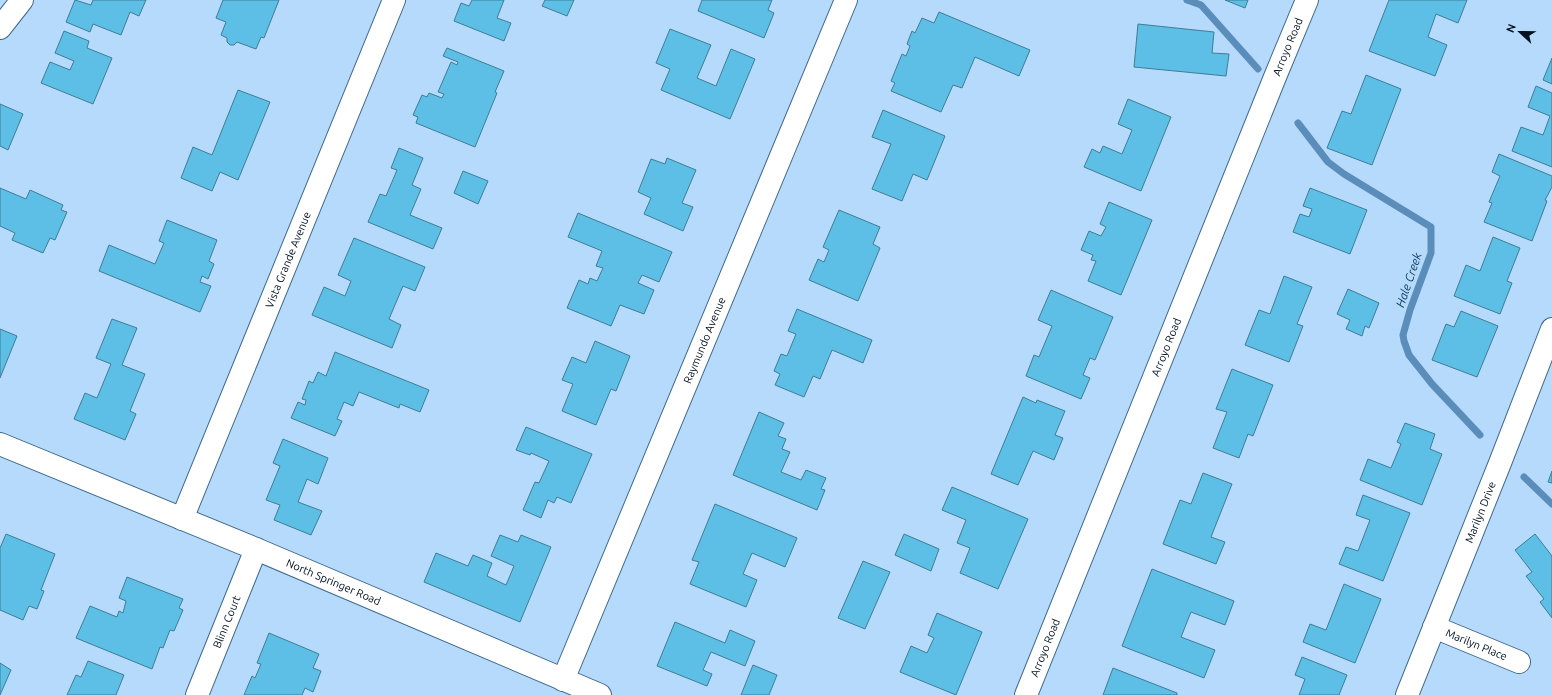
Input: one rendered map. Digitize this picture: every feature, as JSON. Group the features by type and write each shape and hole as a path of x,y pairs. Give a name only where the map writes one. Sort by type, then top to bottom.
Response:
{"street":[{"path":"0,28 22,0"},
{"name":"Vista Grande Avenue","path":"182,518 394,0"},
{"name":"Raymundo Avenue","path":"563,680 846,0"},
{"name":"Arroyo Road","path":"1026,695 1274,77 1307,0"},
{"name":"Marilyn Drive","path":"1406,695 1551,337"},
{"name":"North Springer Road","path":"0,444 182,518 600,695"},
{"name":"Blinn Court","path":"198,695 256,549"},
{"name":"Marilyn Place","path":"1434,627 1519,662"}],"building":[{"path":"75,0 91,5 93,0 146,0 139,16 130,12 121,35 93,24 90,32 66,22"},
{"path":"223,0 279,0 264,38 261,37 256,49 237,42 234,45 230,45 227,42 227,38 221,35 226,22 216,18"},
{"path":"472,0 504,0 497,18 511,23 504,41 454,21 461,3 469,6"},
{"path":"545,0 574,0 567,16 542,6"},
{"path":"702,0 772,0 768,10 774,13 764,38 698,11"},
{"path":"1225,0 1248,0 1245,8"},
{"path":"1389,0 1467,0 1458,23 1436,14 1428,37 1447,45 1435,76 1369,51"},
{"path":"939,12 1030,50 1019,76 975,57 962,88 953,85 941,112 891,91 895,83 891,81 902,54 906,56 910,46 907,44 912,31 915,33 922,18 934,23"},
{"path":"1138,24 1214,32 1212,53 1229,54 1226,76 1134,67"},
{"path":"670,29 711,45 697,78 716,86 731,49 755,59 730,119 661,90 670,69 656,63"},
{"path":"64,31 89,41 87,48 112,58 93,104 41,83 50,62 70,70 74,61 55,53"},
{"path":"447,48 504,71 495,92 497,93 475,147 416,123 418,117 413,115 422,95 427,97 429,93 442,98 444,94 438,92 451,62 457,65 458,62 443,56"},
{"path":"1552,58 1552,84 1543,80"},
{"path":"1366,75 1401,89 1372,165 1327,148 1342,111 1351,114"},
{"path":"1536,86 1552,93 1552,167 1512,151 1521,127 1543,135 1550,116 1528,107"},
{"path":"238,90 270,102 238,180 220,172 212,191 181,178 193,147 212,155"},
{"path":"1128,99 1171,117 1141,191 1084,167 1092,149 1100,153 1103,146 1122,154 1132,130 1118,124"},
{"path":"0,104 23,114 8,150 0,146"},
{"path":"883,110 945,136 927,180 913,174 902,201 872,189 891,144 872,137"},
{"path":"399,148 423,158 412,185 421,189 410,215 442,228 433,249 368,222 380,194 386,196 397,170 391,168"},
{"path":"1499,154 1552,176 1552,187 1545,200 1547,201 1532,241 1484,222 1492,203 1489,202 1500,176 1492,172"},
{"path":"667,158 696,170 682,203 693,207 683,231 644,214 651,198 638,192 651,159 665,164"},
{"path":"463,171 488,181 478,204 454,193"},
{"path":"0,188 26,199 30,190 63,205 61,210 67,212 55,240 50,238 43,253 12,240 15,233 0,226"},
{"path":"1310,188 1367,210 1350,254 1293,232 1300,214 1309,217 1312,209 1303,206"},
{"path":"1109,202 1152,220 1121,295 1088,281 1096,261 1091,260 1093,255 1081,250 1089,231 1101,236 1106,227 1100,224"},
{"path":"839,210 880,227 873,244 880,248 858,301 809,280 818,259 824,262 829,250 823,247"},
{"path":"578,213 672,252 659,282 642,275 638,283 654,290 644,314 620,305 611,326 567,308 579,280 588,284 590,278 597,281 603,268 596,266 602,251 568,237"},
{"path":"167,220 217,240 209,261 214,264 208,279 202,276 200,282 211,286 200,312 99,271 109,245 155,264 164,243 159,241"},
{"path":"1493,237 1520,248 1507,281 1512,283 1500,314 1454,296 1466,265 1480,271"},
{"path":"354,238 425,267 415,291 403,286 389,319 401,325 392,348 312,315 324,287 345,296 351,281 338,275"},
{"path":"1284,276 1312,287 1297,324 1303,326 1289,362 1245,345 1259,310 1270,314"},
{"path":"1348,289 1379,303 1369,328 1365,326 1362,336 1346,329 1350,320 1337,314"},
{"path":"1051,290 1113,317 1095,360 1090,358 1083,375 1090,378 1081,399 1026,376 1034,355 1039,357 1052,326 1038,320"},
{"path":"797,309 872,340 863,363 832,350 820,379 813,376 804,397 775,385 780,374 774,371 781,354 787,356 796,334 788,331"},
{"path":"1461,311 1498,326 1477,377 1432,360 1446,324 1454,327"},
{"path":"112,319 137,328 122,365 145,374 130,411 136,414 125,440 74,419 85,393 97,398 111,364 96,358"},
{"path":"0,329 17,336 0,378"},
{"path":"595,341 630,356 616,391 611,389 596,425 562,411 573,384 562,380 572,357 586,363"},
{"path":"335,352 429,390 420,412 400,404 399,408 359,392 353,406 344,402 337,419 342,421 335,436 291,418 298,402 305,405 306,400 302,399 309,381 313,383 318,372 326,376"},
{"path":"1232,369 1273,385 1253,436 1248,434 1239,458 1213,448 1227,412 1216,409"},
{"path":"1023,397 1036,403 1037,400 1065,411 1055,435 1063,438 1054,460 1033,451 1018,485 991,474"},
{"path":"759,412 784,423 778,436 786,439 782,449 790,452 781,472 801,480 806,470 826,478 821,489 825,490 817,510 733,475"},
{"path":"1405,423 1435,434 1430,449 1442,454 1422,505 1360,480 1368,459 1391,468 1401,444 1397,442"},
{"path":"526,427 592,454 571,503 557,497 554,503 548,500 541,518 523,510 535,482 539,483 549,461 531,453 530,455 516,450"},
{"path":"283,439 328,458 318,484 307,479 298,502 322,511 311,535 274,520 280,505 266,500 280,466 273,463"},
{"path":"1552,471 1552,483 1548,482"},
{"path":"1203,473 1232,484 1211,537 1225,542 1216,564 1163,544 1180,500 1191,504"},
{"path":"952,487 1028,519 998,589 960,573 970,548 957,543 966,520 942,510"},
{"path":"1363,495 1410,513 1383,581 1339,564 1346,547 1358,551 1370,520 1356,515"},
{"path":"715,504 797,538 785,567 752,553 743,574 757,580 746,607 690,584 699,562 692,560"},
{"path":"6,534 55,554 41,590 44,591 37,609 29,606 23,620 0,610 0,548"},
{"path":"904,534 939,549 931,571 895,555"},
{"path":"1535,534 1552,556 1552,618 1540,602 1544,599 1526,576 1532,572 1515,550"},
{"path":"500,535 518,542 521,535 551,547 520,622 424,582 436,553 468,566 473,555 492,563 487,576 506,585 514,566 491,556"},
{"path":"863,561 890,572 865,629 838,618"},
{"path":"1152,569 1234,601 1225,625 1191,612 1181,637 1215,650 1204,678 1122,646"},
{"path":"127,577 183,599 179,608 183,610 174,631 170,630 163,648 160,647 152,669 76,638 90,606 117,617 119,611 123,613 126,601 119,598"},
{"path":"1344,584 1381,599 1355,663 1303,642 1310,624 1326,630"},
{"path":"937,613 982,632 956,695 900,672 911,646 927,653 934,638 928,635"},
{"path":"675,622 725,643 730,630 755,641 745,666 711,652 703,670 712,674 707,686 657,666"},
{"path":"269,633 319,654 313,668 321,671 313,692 305,688 302,695 244,695 252,676 255,678 261,664 257,663"},
{"path":"1302,657 1347,675 1339,695 1299,695 1305,679 1295,675"},
{"path":"88,661 124,675 116,695 67,695 76,675 81,677"},
{"path":"0,663 11,670 0,695"},
{"path":"753,665 777,675 769,695 741,695"},
{"path":"1113,668 1177,693 1177,695 1103,695"}],"waterway":[{"name":"Hale Creek","path":"1187,0 1201,5 1258,69"},
{"name":"Hale Creek","path":"1298,123 1328,162 1344,174 1431,227 1431,253 1410,310 1403,335 1404,341 1409,355 1432,384 1480,435"},
{"name":"Hale Creek","path":"1524,477 1552,504"}]}
